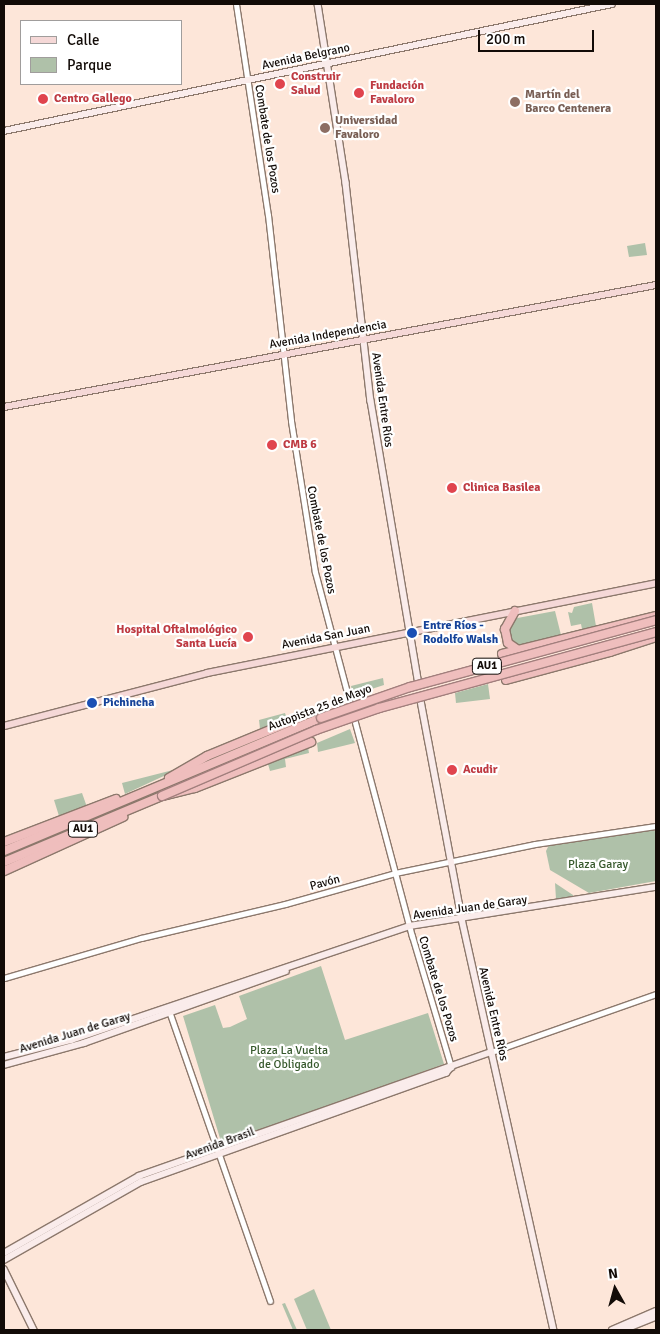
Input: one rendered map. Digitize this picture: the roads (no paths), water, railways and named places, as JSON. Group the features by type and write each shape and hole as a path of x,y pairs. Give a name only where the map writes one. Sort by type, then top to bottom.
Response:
{"highway":[{"path":"515,611 505,629 508,643 518,650"},
{"path":"502,654 656,618"},
{"name":"Autopista 25 de Mayo","path":"4,850 356,704 656,618"},
{"name":"Autopista 25 de Mayo","path":"4,862 316,730 378,708 656,632"},
{"path":"506,680 656,637"},
{"path":"158,786 200,760 301,717"},
{"path":"162,796 195,788 310,742"},
{"path":"4,842 93,806 147,791"},
{"path":"4,871 83,837 151,800"}],"main road":[{"name":"Avenida Entre Ríos","path":"318,4 343,165 363,340 418,680"},
{"name":"Avenida Belgrano","path":"4,131 612,4"},
{"name":"Avenida Independencia","path":"4,407 656,285"},
{"name":"Avenida San Juan","path":"4,726 163,684 335,646 656,583"},
{"name":"Avenida Entre Ríos","path":"421,701 462,919 554,1330"},
{"name":"Avenida Juan de Garay","path":"4,1057 71,1040 409,926 656,887"},
{"name":"Avenida Juan de Garay","path":"4,1064 73,1046 171,1014 292,967"},
{"name":"Avenida Brasil","path":"4,1260 136,1185 444,1067 451,1067 491,1052"},
{"name":"Avenida Brasil","path":"4,1253 133,1179 217,1153"},
{"path":"4,1269 34,1330"},
{"path":"612,1330 656,1311"},
{"path":"623,1330 656,1316"}],"street":[{"name":"Combate de los Pozos","path":"236,4 248,79 291,421 315,572 409,926 451,1067"},
{"name":"Pavón","path":"4,978 141,938 285,904 395,873 535,844 656,826"},
{"path":"491,1052 656,994"},
{"path":"167,1008 171,1014 217,1153 270,1301"}],"place":[{"name":"Construir Salud","path":"280,84"},
{"name":"Fundación Favaloro","path":"359,93"},
{"name":"Centro Gallego","path":"43,99"},
{"name":"Martín del Barco Centenera","path":"515,102"},
{"name":"Universidad Favaloro","path":"325,128"},
{"name":"CMB 6","path":"272,445"},
{"name":"Clinica Basilea","path":"452,488"},
{"name":"Entre Ríos - Rodolfo Walsh","path":"412,633"},
{"name":"Hospital Oftalmológico Santa Lucía","path":"248,637"},
{"name":"Pichincha","path":"92,703"},
{"name":"Acudir","path":"452,770"}],"park label":[{"name":"Plaza Garay","path":"598,865"},
{"name":"Plaza La Vuelta de Obligado","path":"289,1058"}]}
